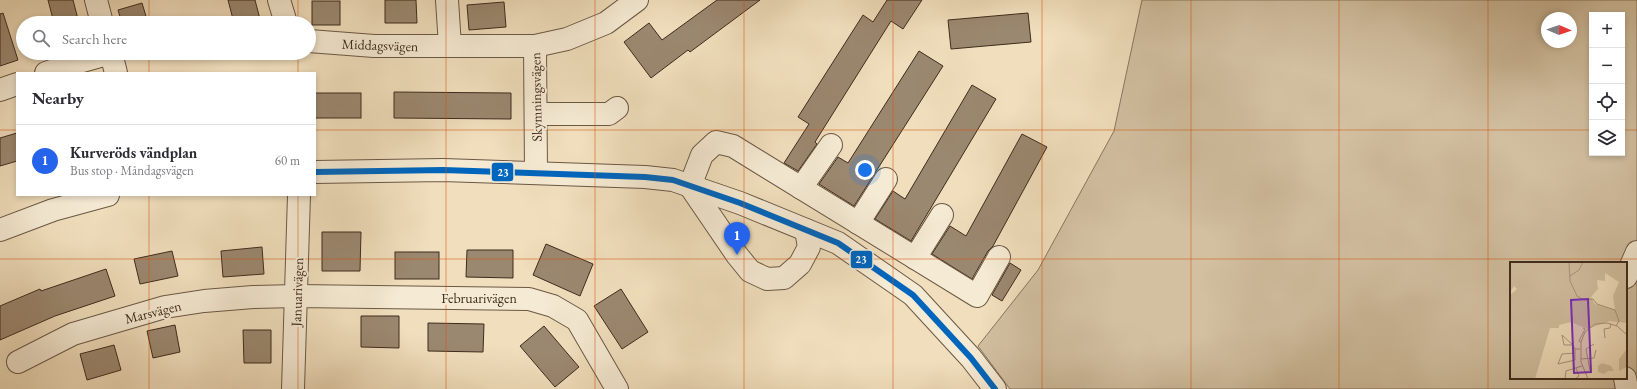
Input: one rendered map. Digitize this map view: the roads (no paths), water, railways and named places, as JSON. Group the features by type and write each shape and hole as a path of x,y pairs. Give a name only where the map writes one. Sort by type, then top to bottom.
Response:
{"street":[{"path":"96,0 100,16"},
{"path":"279,0 284,16"},
{"path":"447,0 450,46"},
{"name":"Skymningsvägen","path":"536,173 535,46 567,39 606,23 627,4"},
{"name":"Middagsvägen","path":"316,42 374,46 535,46"},
{"path":"49,72 86,60"},
{"path":"113,60 116,72"},
{"path":"0,90 16,84"},
{"path":"536,114 609,114 617,108"},
{"path":"690,186 702,155 716,142 733,146 977,296 999,256"},
{"path":"801,188 831,145"},
{"path":"316,172 443,170 645,177 673,180 740,203 838,243 913,295 971,358 994,389"},
{"path":"858,223 886,179"},
{"path":"690,186 737,255 750,271 767,279 784,278 800,264 809,247 806,230"},
{"path":"0,230 53,210 104,196"},
{"name":"Januarivägen","path":"293,389 299,196"},
{"path":"915,258 942,215"},
{"path":"1627,275 1637,252"},
{"name":"Marsvägen","path":"18,362 73,334 165,307 253,297 297,296"},
{"name":"Februarivägen","path":"297,296 529,299 553,306 577,320 617,389"},
{"path":"1625,379 1627,389"}],"place":[{"name":"Kurveröds vändplan","path":"737,255"}]}
